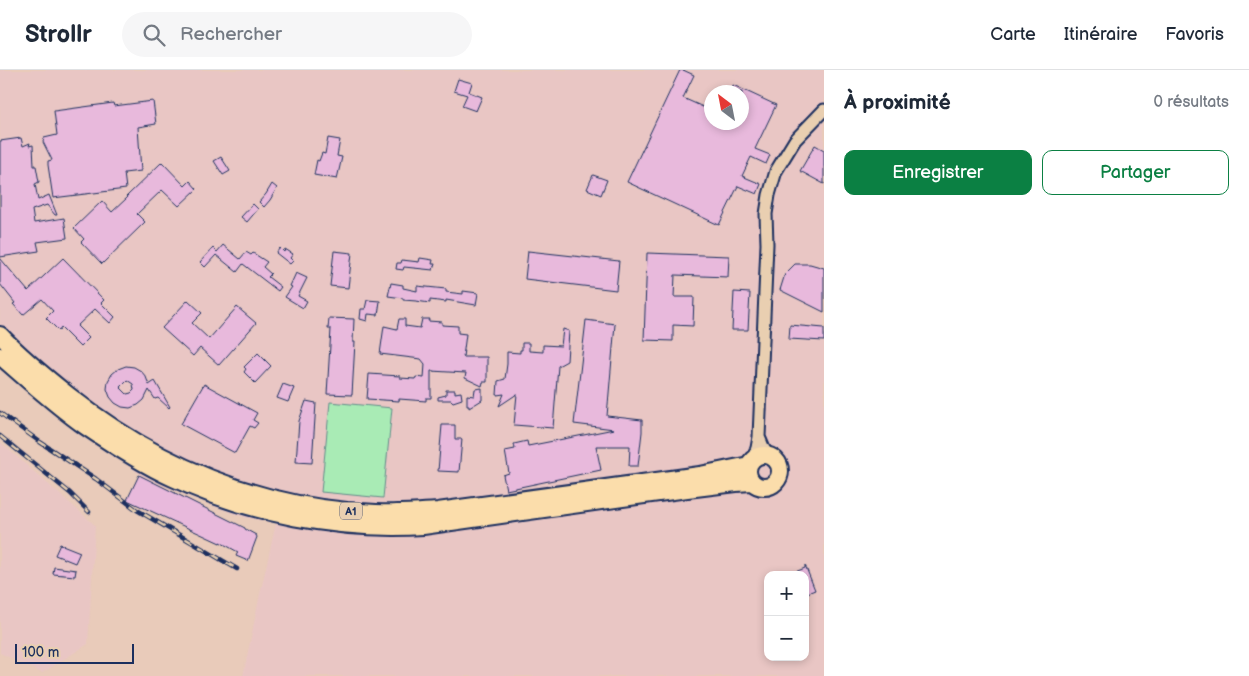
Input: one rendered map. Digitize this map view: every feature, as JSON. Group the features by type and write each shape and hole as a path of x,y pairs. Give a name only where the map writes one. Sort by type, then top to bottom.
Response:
{"highway":[{"name":"A1","path":"0,335 19,355 78,403 142,446 200,475 246,491 299,504 367,512 438,511 700,475 756,460"},
{"name":"A1","path":"0,356 84,425 150,466 181,482 235,502 319,522 372,527 423,526 687,489 752,482"},
{"path":"774,458 779,466 779,475 776,481 769,486 757,486 749,477 748,471 756,460 774,458"}],"street":[{"path":"756,460 759,437 767,244 766,214 769,195 776,172 795,140 824,110"}],"shaded area":[{"path":"0,70 824,70 824,676 243,676 276,523 234,514 147,479 61,417 0,363"},
{"path":"0,442 95,525 88,644 42,673 0,653"}],"green space":[{"path":"330,402 392,408 383,498 321,492"}],"building":[{"path":"680,70 694,75 683,98 704,107 704,130 749,130 749,92 776,105 755,149 770,155 766,164 751,157 742,176 761,184 757,194 738,186 719,225 627,182"},
{"path":"458,79 472,83 469,92 482,97 476,111 462,106 467,95 454,91"},
{"path":"153,101 156,124 138,127 141,171 124,173 126,189 53,198 48,165 48,161 52,160 43,142 44,138 57,135 54,111 113,103 114,106"},
{"path":"21,138 23,146 30,143 29,146 33,145 34,166 36,166 39,182 35,184 38,200 49,195 57,215 47,205 32,210 34,223 64,218 67,238 37,242 39,251 0,257 0,141"},
{"path":"328,138 340,140 337,156 342,157 337,179 314,175 317,160 319,161 322,153 325,154"},
{"path":"815,145 824,150 824,184 800,171"},
{"path":"221,157 230,171 223,175 214,161"},
{"path":"162,162 185,186 190,181 197,189 179,206 162,190 137,214 145,222 102,264 81,242 84,239 74,228 102,201 112,212"},
{"path":"593,175 607,180 601,195 587,189"},
{"path":"272,184 277,188 264,207 259,202"},
{"path":"253,204 258,209 247,222 241,217"},
{"path":"223,245 240,259 246,252 251,255 253,253 267,262 263,267 271,274 268,277 281,287 278,291 243,264 237,272 216,255 205,267 200,262 213,248 217,252"},
{"path":"280,248 284,252 285,249 293,254 290,258 293,261 290,264 276,253"},
{"path":"334,251 352,253 348,288 330,286"},
{"path":"528,251 619,261 616,290 525,279"},
{"path":"647,253 729,256 728,277 675,275 674,297 694,297 693,326 673,325 673,341 644,340"},
{"path":"0,258 28,291 63,258 104,300 101,303 115,317 110,323 95,309 77,326 89,338 80,347 61,328 59,331 46,318 53,311 42,299 23,315 13,304 15,303 0,284"},
{"path":"420,258 433,260 432,264 435,264 433,270 404,267 403,270 396,269 397,263 401,263 402,260 419,262"},
{"path":"795,264 810,264 824,268 824,312 780,290 785,274"},
{"path":"296,273 307,278 298,296 307,301 303,308 285,297 292,287 290,286"},
{"path":"391,283 403,285 403,288 417,291 417,286 446,289 446,292 463,294 463,291 478,293 476,305 446,300 446,302 430,300 430,303 403,300 403,298 388,296"},
{"path":"734,292 750,293 748,330 732,330"},
{"path":"188,300 202,313 192,323 209,339 237,307 256,323 219,365 200,348 193,356 162,328"},
{"path":"367,300 380,301 378,315 368,314 367,321 360,319 361,309 365,309"},
{"path":"329,318 354,319 353,342 355,342 352,395 327,394 331,329 328,329"},
{"path":"399,319 405,319 405,326 420,328 422,319 442,322 442,325 458,326 458,333 466,334 463,357 487,357 487,382 483,382 482,386 465,378 466,373 431,371 431,398 426,398 426,401 367,399 369,374 400,376 400,378 424,378 425,364 421,359 380,354 384,326 397,329"},
{"path":"586,320 615,324 607,416 642,420 638,466 629,466 630,446 596,446 601,470 506,490 503,475 509,473 505,451 515,449 514,444 527,441 528,446 614,429 574,424"},
{"path":"790,325 824,328 824,341 789,339"},
{"path":"563,329 569,331 567,361 558,366 553,428 514,425 517,394 499,406 504,394 497,395 498,381 505,379 507,352 520,353 522,343 529,343 529,351 543,352 543,345 561,346"},
{"path":"258,353 271,366 255,383 244,372 246,369 244,367"},
{"path":"126,366 134,367 146,377 149,385 155,381 170,407 158,398 155,399 149,390 144,400 138,405 130,408 122,407 115,403 107,389 108,381 118,369","holes":["127,380 133,384 134,390 127,394 120,387"]},
{"path":"204,384 257,413 253,420 258,423 254,428 250,426 235,453 181,424"},
{"path":"283,384 294,388 288,402 277,398"},
{"path":"482,388 482,400 469,408 469,405 467,405 467,395 474,396 475,389"},
{"path":"446,390 455,390 455,393 461,392 462,399 453,402 451,400 438,400 438,397 446,395"},
{"path":"306,401 316,403 312,463 296,462 299,421"},
{"path":"442,425 455,425 455,439 462,439 459,472 438,471"},
{"path":"139,475 256,535 257,537 248,561 236,556 238,552 220,542 127,500"},
{"path":"60,544 80,552 75,563 55,555"},
{"path":"805,565 807,571 798,571 805,568"},
{"path":"54,567 76,570 75,576 53,574"},
{"path":"809,575 815,590 809,592"}],"railway":[{"path":"0,413 96,479 137,510 237,569"},
{"path":"0,436 70,493 89,512"}]}
